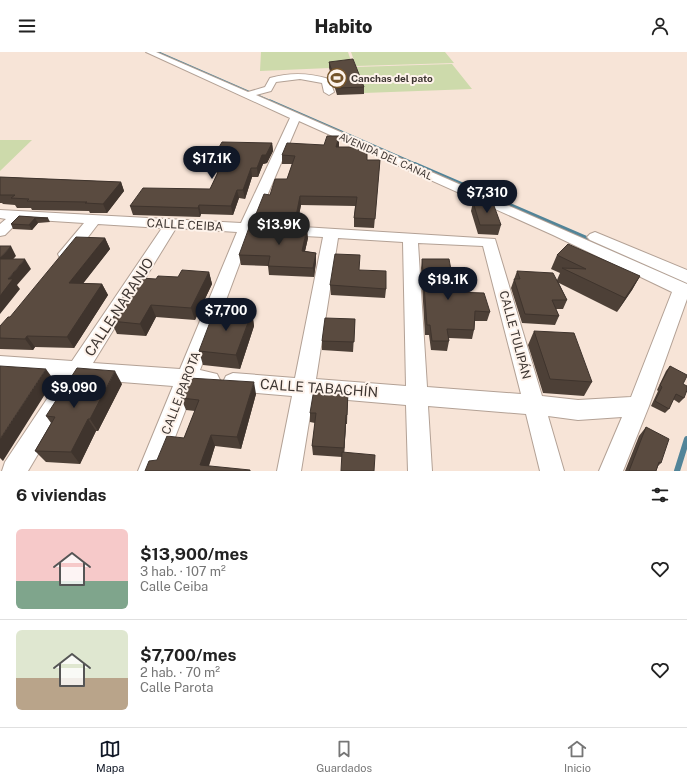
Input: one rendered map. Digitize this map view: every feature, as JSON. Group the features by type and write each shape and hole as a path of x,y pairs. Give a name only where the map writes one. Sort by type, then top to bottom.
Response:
{"street":[{"name":"AVENIDA DEL CANAL","path":"150,52 252,94 296,116 551,229 685,286"},
{"path":"160,52 685,286 611,471"},
{"path":"252,94 268,88 273,80 303,75 326,81 329,92"},
{"name":"CALLE PAROTA","path":"150,471 246,228 296,116"},
{"name":"CALLE CEIBA","path":"0,214 490,242"},
{"path":"0,232 18,215"},
{"path":"55,267 94,220"},
{"name":"CALLE NARANJO","path":"14,471 172,224"},
{"path":"289,471 331,233"},
{"path":"410,238 418,396 420,471"},
{"name":"CALLE TULIPÁN","path":"490,242 552,471"},
{"name":"CALLE TABACHÍN","path":"0,364 534,404 578,410 638,406"}],"green space":[{"path":"261,52 348,52 353,67 260,71"},
{"path":"351,52 445,52 454,63 356,66"},
{"path":"452,64 472,89 364,93 356,67"},
{"path":"0,140 32,140 0,171"}],"building":[{"path":"353,59 364,87 337,88 329,62"},
{"path":"327,136 339,136 336,147 367,147 367,160 380,160 375,219 354,218 357,197 300,196 296,216 256,214 264,194 270,195 275,179 287,179 295,156 282,155 287,143 324,145"},
{"path":"222,142 272,143 266,155 262,155 257,168 251,168 243,190 237,190 231,206 199,205 198,208 130,206 143,188 210,189 221,166 215,166 217,163 210,163"},
{"path":"0,177 121,182 103,204 85,203 87,202 27,201 29,199 11,198 15,195 0,195"},
{"path":"473,202 493,203 501,225 480,225"},
{"path":"19,216 48,218 35,218 29,225 11,224"},
{"path":"250,225 307,228 302,251 316,253 313,268 268,266 270,256 239,255"},
{"path":"76,237 105,238 69,283 102,284 67,337 27,336 25,339 0,338 0,326 8,317 10,317"},
{"path":"568,244 640,276 625,298 562,268 586,269 557,255"},
{"path":"0,246 11,246 0,258"},
{"path":"335,254 360,255 359,270 386,271 386,289 330,285"},
{"path":"0,259 25,259 8,279 13,279 0,296"},
{"path":"422,259 449,259 455,292 484,293 490,312 475,311 474,330 447,329 449,341 432,341 430,325 427,325"},
{"path":"182,270 209,272 191,308 151,305 140,324 111,321 122,303 119,303 126,292 133,292 141,278 156,279 158,276 178,277"},
{"path":"517,271 553,273 567,300 552,300 559,316 525,314 514,279 520,279"},
{"path":"215,309 252,312 236,355 199,351"},
{"path":"325,318 355,319 354,342 322,341"},
{"path":"534,331 574,333 592,382 550,379"},
{"path":"0,366 46,369 0,439"},
{"path":"670,366 687,375 683,384 687,386 687,390 684,398 676,394 669,409 655,401 662,387 660,385"},
{"path":"77,368 115,371 71,452 35,451 55,417 46,416"},
{"path":"189,378 254,382 237,437 211,435 200,465 250,471 145,471 149,461 157,460 167,436 184,438 199,400 181,398"},
{"path":"314,389 348,392 344,448 312,446 316,413 310,413"},
{"path":"646,427 669,439 661,463 659,462 656,471 629,471"},
{"path":"342,452 375,455 374,471 341,471"}],"waterway":[{"path":"157,52 272,102"},
{"path":"270,101 417,165"},
{"path":"415,164 596,242"},
{"path":"677,471 687,439"}],"place":[{"name":"Canchas del pato","path":"337,78"}]}
